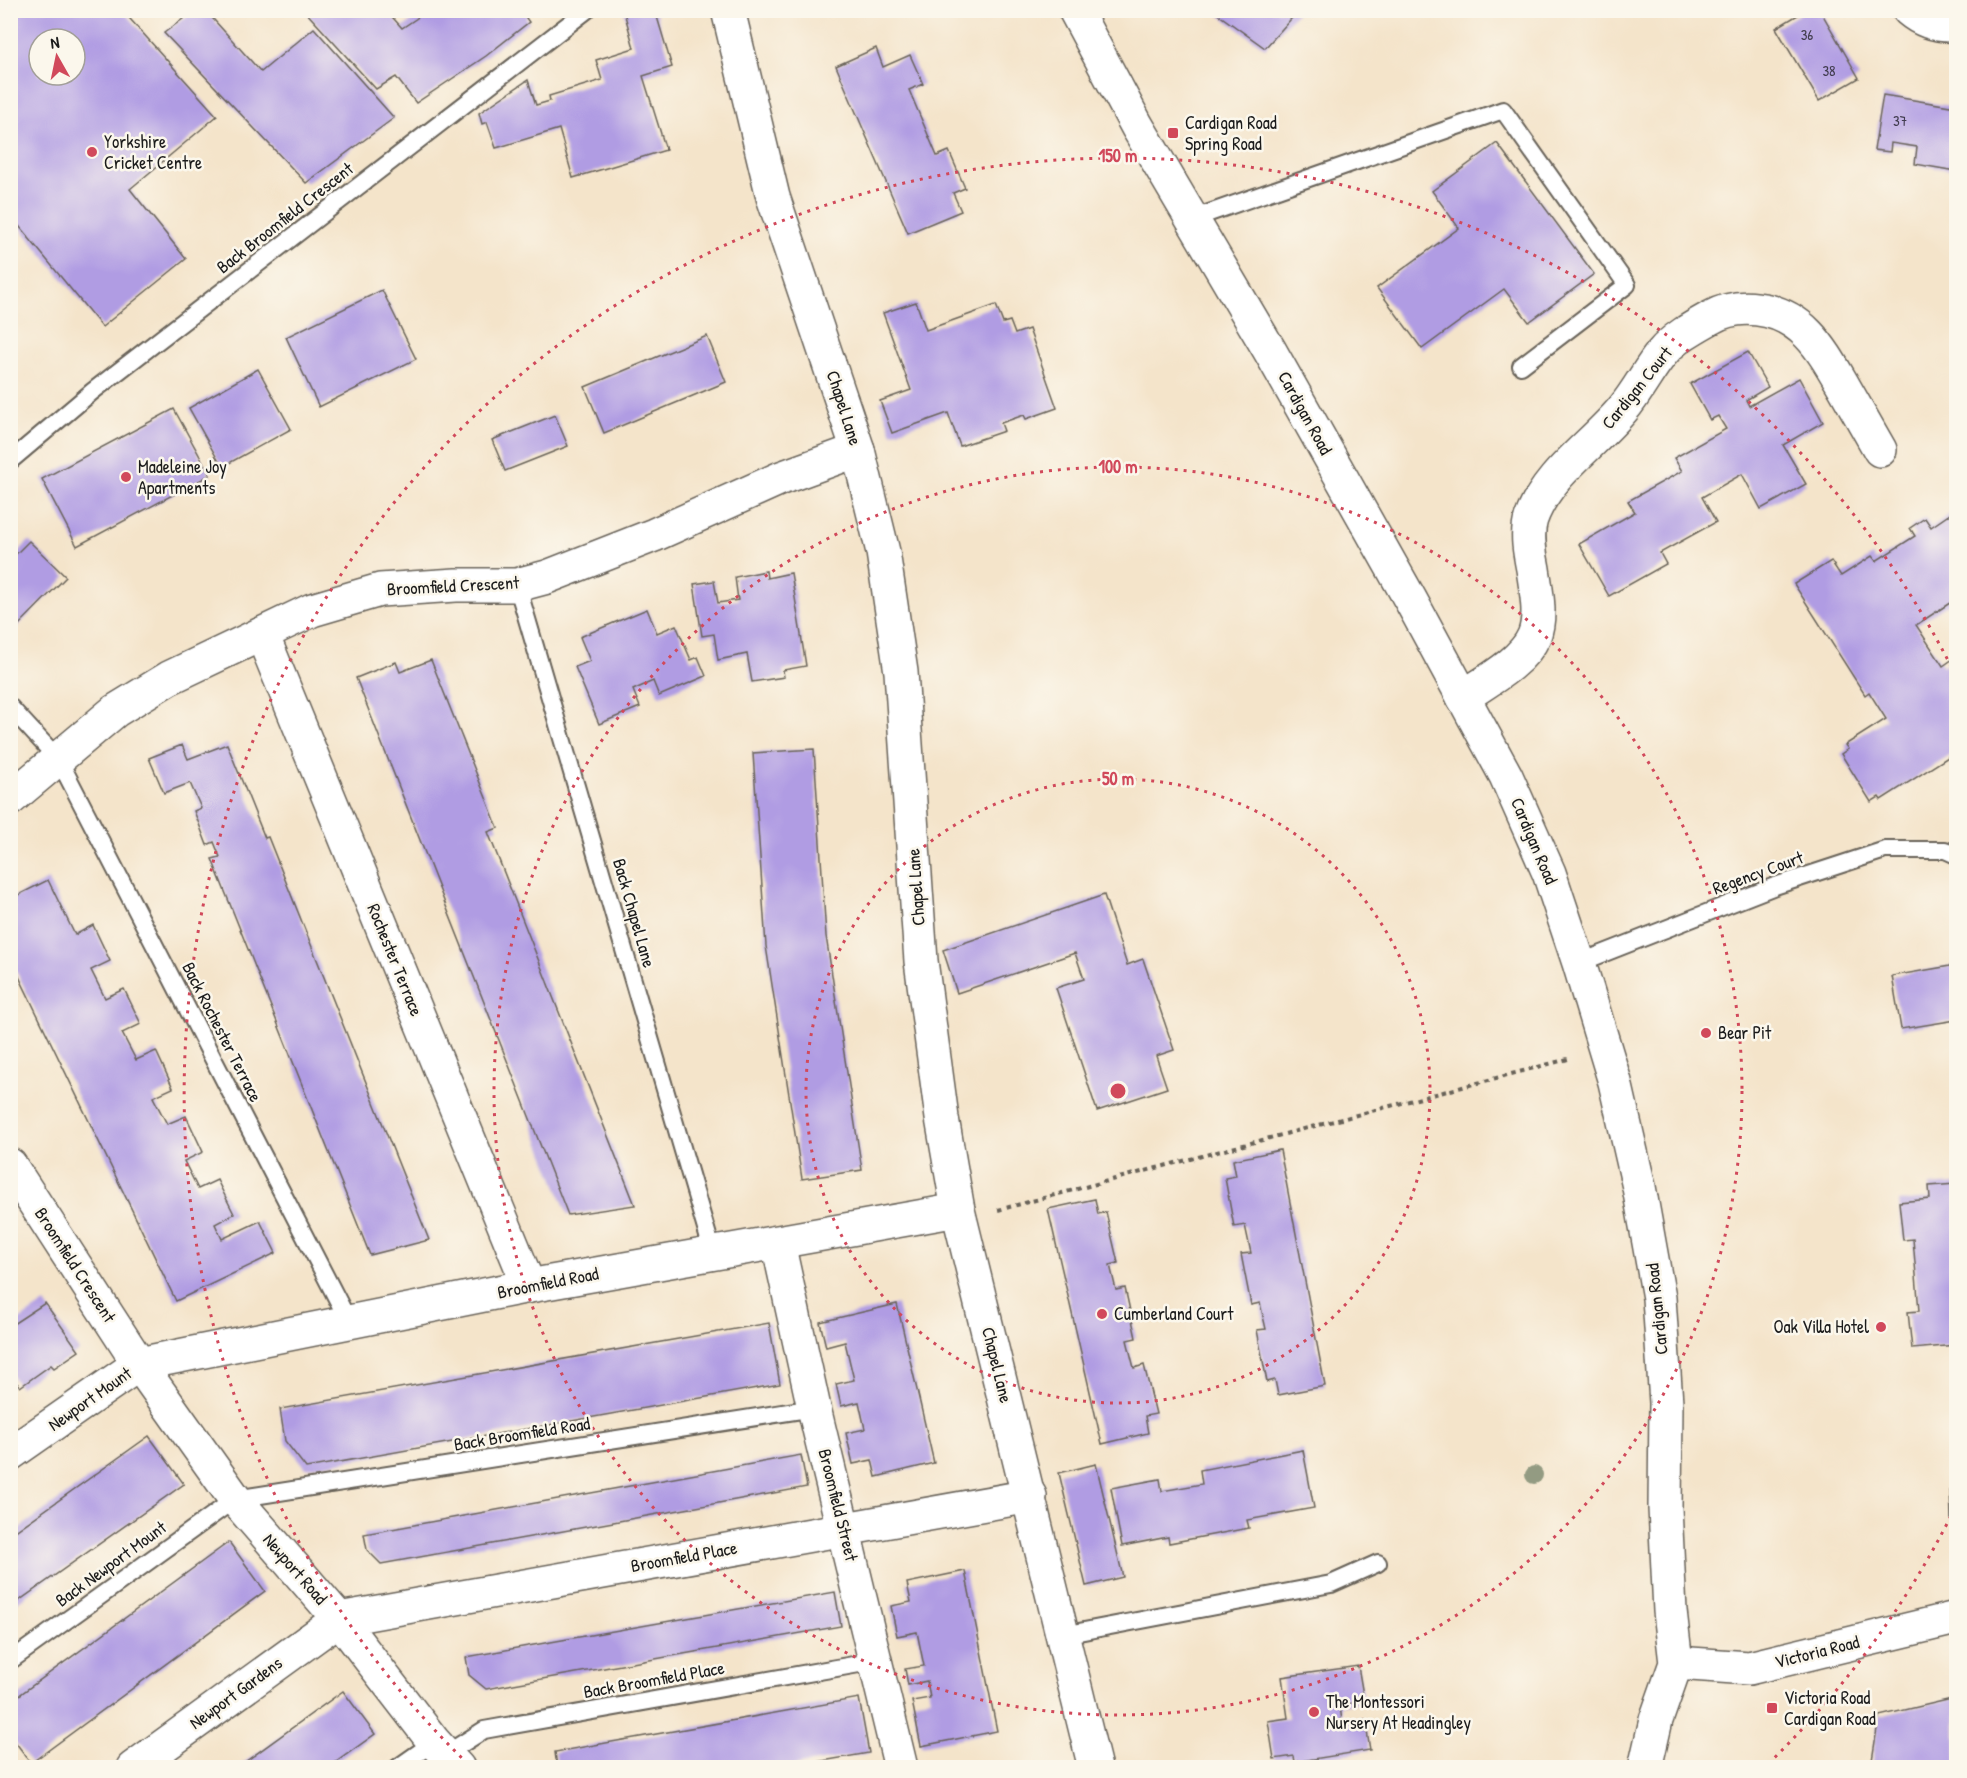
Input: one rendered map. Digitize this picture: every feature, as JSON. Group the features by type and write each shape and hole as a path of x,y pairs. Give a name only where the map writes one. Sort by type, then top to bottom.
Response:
{"street":[{"name":"Chapel Lane","path":"728,10 773,197 858,450 883,552 901,672 921,961 942,1118 958,1210 1095,1767"},
{"name":"Cardigan Road","path":"1075,10 1137,126 1270,351 1506,776 1549,873 1607,1049 1639,1187 1659,1298 1666,1403 1665,1508 1670,1611 1676,1663 1656,1720 1645,1767"},
{"path":"1909,10 1920,19 1943,26 1956,25"},
{"name":"Cardigan Court","path":"1463,697 1512,665 1534,637 1538,613 1529,547 1530,521 1542,496 1631,400 1663,351 1692,328 1719,313 1745,308 1774,311 1795,322 1810,335 1824,353 1881,450"},
{"name":"Broomfield Crescent","path":"10,799 115,711 169,678 312,610 380,590 456,585 517,585 547,577 622,548 781,478 858,450"},
{"name":"Rochester Terrace","path":"262,634 528,1286"},
{"name":"Broomfield Crescent","path":"10,1166 139,1364"},
{"name":"Broomfield Road","path":"139,1364 528,1286 958,1210"},
{"name":"Broomfield Street","path":"778,1243 814,1408 901,1767"},
{"name":"Newport Mount","path":"10,1454 139,1364"},
{"name":"Newport Road","path":"139,1364 235,1499 339,1619 446,1754"},
{"name":"Broomfield Place","path":"339,1619 1030,1496"},
{"name":"Victoria Road","path":"1676,1663 1749,1668 1956,1618"},
{"name":"Newport Gardens","path":"133,1767 339,1619"}],"lane":[{"name":"Back Broomfield Crescent","path":"10,461 93,391 587,10"},
{"path":"1192,219 1503,110 1627,285 1521,366"},
{"name":"Back Chapel Lane","path":"517,585 712,1253"},
{"path":"10,707 59,760"},
{"name":"Back Rochester Terrace","path":"59,760 349,1322"},
{"name":"Regency Court","path":"1579,963 1775,886 1885,850 1945,850 1956,855"},
{"name":"Back Broomfield Road","path":"235,1499 814,1408"},
{"name":"Back Newport Mount","path":"10,1660 235,1499"},
{"path":"1063,1635 1331,1584 1378,1563"},
{"name":"Back Broomfield Place","path":"397,1767 446,1754 484,1730 876,1661"}],"path":[{"path":"958,1210 992,1212 1607,1049"}],"building":[{"name":"Yorkshire Cricket Centre","path":"10,10 122,10 217,116 130,189 186,259 102,327 10,215"},
{"path":"195,10 205,10 261,72 314,28 394,118 306,183 164,33"},
{"path":"304,10 386,10 402,28 417,18 421,10 531,10 526,18 529,22 486,56 416,103 396,77 376,89"},
{"path":"655,10 672,67 643,76 666,150 573,178 559,129 496,148 487,122 482,124 479,113 528,80 536,105 550,101 549,96 602,80 596,60 634,48 624,12"},
{"path":"1212,10 1299,10 1265,48"},
{"path":"1806,10 1820,10 1859,78 1819,101 1776,28"},
{"path":"876,48 883,67 910,55 923,84 909,90 937,156 949,151 965,188 953,193 961,211 908,233 836,66"},
{"path":"1883,95 1956,107 1956,171 1915,164 1917,147 1891,143 1890,152 1874,150"},
{"path":"1497,143 1594,274 1529,322 1504,289 1422,349 1377,288 1459,228 1432,191"},
{"path":"382,290 416,359 319,407 286,337"},
{"path":"916,302 926,330 996,305 1003,323 1010,321 1015,334 1029,329 1057,408 1026,419 1024,415 1001,423 1004,431 960,446 948,413 892,433 880,401 911,390 883,313"},
{"path":"707,336 726,382 604,433 585,387"},
{"path":"1748,352 1768,387 1746,400 1749,406 1799,378 1823,422 1783,445 1806,484 1761,509 1742,474 1702,497 1716,522 1660,553 1666,564 1609,596 1579,544 1635,512 1628,501 1682,471 1674,458 1726,429 1718,416 1710,420 1690,384"},
{"path":"258,369 291,429 222,467 189,408"},
{"name":"Madeleine Joy Apartments","path":"174,409 210,475 77,546 42,479"},
{"path":"555,415 568,446 505,471 492,440"},
{"path":"1956,510 1956,599 1916,625 1943,666 1956,657 1956,752 1881,800 1879,797 1871,802 1841,754 1848,749 1845,745 1886,719 1869,692 1865,695 1794,584 1831,561 1841,576 1872,556 1876,561 1915,536 1910,528 1925,518 1931,527"},
{"path":"29,541 66,577 10,634 10,560"},
{"path":"766,571 767,578 791,573 806,666 783,670 784,677 752,682 747,654 718,660 714,634 702,636 694,584 714,581 718,603 738,600 735,577"},
{"path":"647,609 657,633 676,625 691,660 698,657 706,676 659,696 653,681 633,690 640,707 599,724 575,667 590,661 580,637"},
{"path":"431,660 498,828 488,832 635,1205 568,1215 356,678 396,662 400,672"},
{"path":"227,744 265,838 268,837 429,1240 370,1255 212,859 220,857 214,842 207,845 194,811 201,808 190,783 164,793 149,758 182,745 188,759"},
{"path":"814,749 826,936 862,1170 802,1179 766,946 753,753"},
{"path":"48,880 75,935 93,925 110,961 91,970 105,998 124,989 141,1024 122,1033 136,1060 156,1051 173,1088 153,1097 167,1124 186,1116 203,1152 184,1161 198,1189 217,1180 234,1214 215,1224 222,1239 260,1221 276,1253 176,1301 10,958 10,910 15,908 10,899"},
{"path":"1104,895 1127,965 1143,959 1174,1050 1156,1056 1167,1088 1097,1111 1056,988 1084,979 1075,953 957,993 943,950"},
{"path":"1956,965 1956,1020 1901,1029 1892,976"},
{"name":"Cumberland Court","path":"1280,1150 1325,1386 1278,1395 1275,1380 1267,1382 1257,1330 1266,1329 1260,1303 1251,1305 1241,1254 1251,1253 1245,1225 1234,1227 1225,1178 1236,1176 1233,1160"},
{"path":"1956,1184 1956,1345 1912,1349 1908,1312 1919,1311 1913,1239 1903,1240 1899,1202 1930,1199 1929,1186"},
{"name":"Cumberland Court","path":"1095,1199 1098,1214 1106,1212 1118,1263 1110,1265 1116,1290 1125,1288 1136,1338 1127,1340 1134,1368 1144,1365 1156,1414 1145,1416 1148,1433 1102,1444 1048,1209"},
{"path":"45,1303 79,1351 54,1368 51,1365 20,1387 10,1373 10,1326"},
{"path":"897,1304 934,1463 876,1477 872,1460 853,1464 846,1433 865,1429 859,1402 841,1406 836,1384 854,1380 845,1342 826,1347 820,1322"},
{"path":"769,1323 780,1384 306,1468 285,1441 280,1409"},
{"path":"149,1436 184,1484 10,1607 10,1535"},
{"path":"1303,1450 1314,1508 1247,1520 1249,1528 1169,1543 1168,1537 1122,1546 1111,1488 1160,1479 1162,1491 1202,1484 1200,1470"},
{"path":"801,1455 807,1487 381,1564 367,1550 364,1534"},
{"path":"1096,1464 1123,1577 1086,1586 1059,1473"},
{"path":"1950,1486 1956,1486 1956,1519 1951,1519"},
{"path":"229,1542 265,1591 31,1763 10,1735 10,1702"},
{"path":"965,1571 997,1731 921,1746 912,1701 930,1698 927,1681 908,1685 905,1669 924,1666 917,1632 897,1636 891,1606 911,1602 907,1583"},
{"path":"835,1592 841,1626 486,1689 469,1675 466,1657"},
{"name":"The Montessori Nursery At Headingley","path":"1358,1666 1364,1701 1340,1705 1342,1722 1365,1719 1370,1750 1295,1762 1294,1756 1274,1759 1268,1721 1288,1718 1282,1677"},
{"path":"343,1691 375,1734 329,1767 238,1767"},
{"path":"859,1698 869,1753 788,1767 557,1767 555,1752"},
{"path":"1956,1698 1956,1767 1871,1767 1879,1716"}],"place":[{"name":"Cardigan Road Spring Road","path":"1173,133"},
{"name":"Yorkshire Cricket Centre","path":"92,152"},
{"name":"Madeleine Joy Apartments","path":"126,477"},
{"name":"Bear Pit","path":"1706,1033"},
{"name":"Cumberland Court","path":"1102,1314"},
{"name":"Oak Villa Hotel","path":"1881,1327"},
{"name":"Victoria Road Cardigan Road","path":"1772,1708"},
{"name":"The Montessori Nursery At Headingley","path":"1314,1712"}]}
